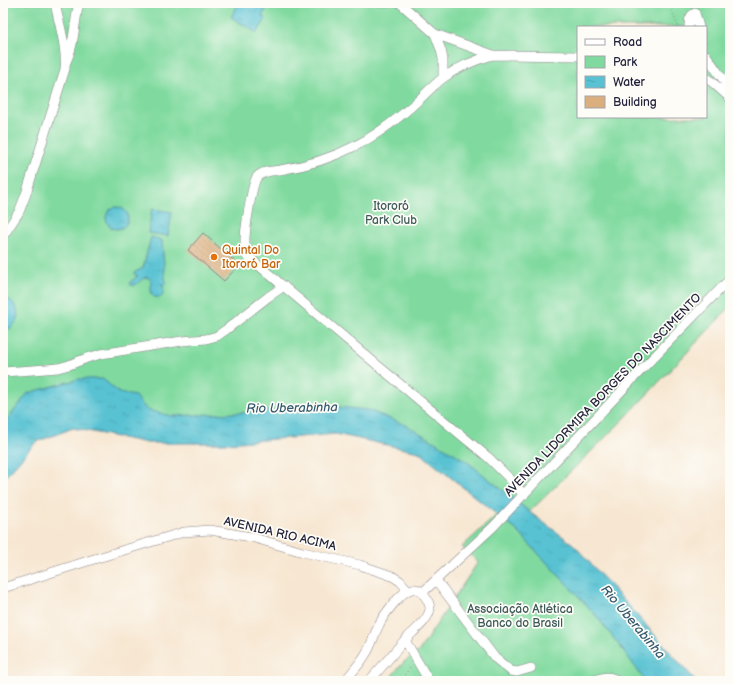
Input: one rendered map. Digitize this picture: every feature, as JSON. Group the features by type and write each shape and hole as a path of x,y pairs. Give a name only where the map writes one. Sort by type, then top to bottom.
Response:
{"street":[{"path":"3,236 19,212 26,194 65,69 64,47 55,3"},
{"path":"65,63 70,54 80,3"},
{"path":"400,3 435,34 493,55 577,56"},
{"path":"689,26 690,18 692,14 695,13 699,26"},
{"path":"435,34 443,59 443,78"},
{"path":"493,55 463,66 443,78 412,107 386,127 355,146 325,159 300,167 270,171 261,174 256,178 252,189 246,227 246,255 489,458 524,495"},
{"path":"707,56 730,88"},
{"path":"707,79 730,98"},
{"name":"AVENIDA LIDORMIRA BORGES DO NASCIMENTO","path":"423,592 493,527 645,366 730,279"},
{"path":"3,372 58,368 101,354 182,341 206,339 217,336 284,286"},
{"name":"AVENIDA RIO ACIMA","path":"3,588 184,532 210,530 251,537 303,552 360,565 392,576 400,581 408,590"},
{"path":"436,580 495,658 511,671 517,672 531,668"},
{"path":"345,681 368,651 378,626 388,611 408,590 418,589 423,592 429,602 430,608 427,615 420,626 405,640 369,681"},
{"path":"405,640 429,681"},
{"path":"593,681 607,676 618,681"}],"path":[{"path":"669,3 678,26"},
{"path":"399,681 417,661"}],"green space":[{"name":"Itororó Park Club","path":"3,3 730,3 730,307 621,422 517,524 663,681 387,681 404,662 419,651 478,562 462,547 501,511 419,439 103,416 3,445"}],"water":[{"path":"239,3 270,3 262,16 266,19 257,33 231,17"},
{"path":"117,207 125,210 128,218 125,226 117,229 109,226 106,218 109,210"},
{"path":"152,209 172,212 168,236 148,233"},
{"path":"151,237 162,240 165,278 167,284 162,284 164,290 161,297 154,297 151,291 151,281 146,277 133,286 130,284 130,282 138,276 134,273 143,268"},
{"path":"3,297 14,304 18,314 14,325 10,329 3,331"},
{"name":"Rio Uberabinha","path":"79,379 103,379 119,393 135,396 147,410 172,416 257,412 320,405 368,410 408,426 465,460 536,517 573,544 696,681 645,681 593,612 522,536 419,452 336,434 227,443 147,443 73,428 36,442 3,479 3,425 28,393"}],"building":[{"name":"Quintal Do Itororó Bar","path":"203,233 239,265 224,281 188,250"}],"place":[{"name":"Quintal Do Itororó Bar","path":"214,257"}],"park label":[{"name":"Associação Atlética Banco do Brasil","path":"520,616"}]}
